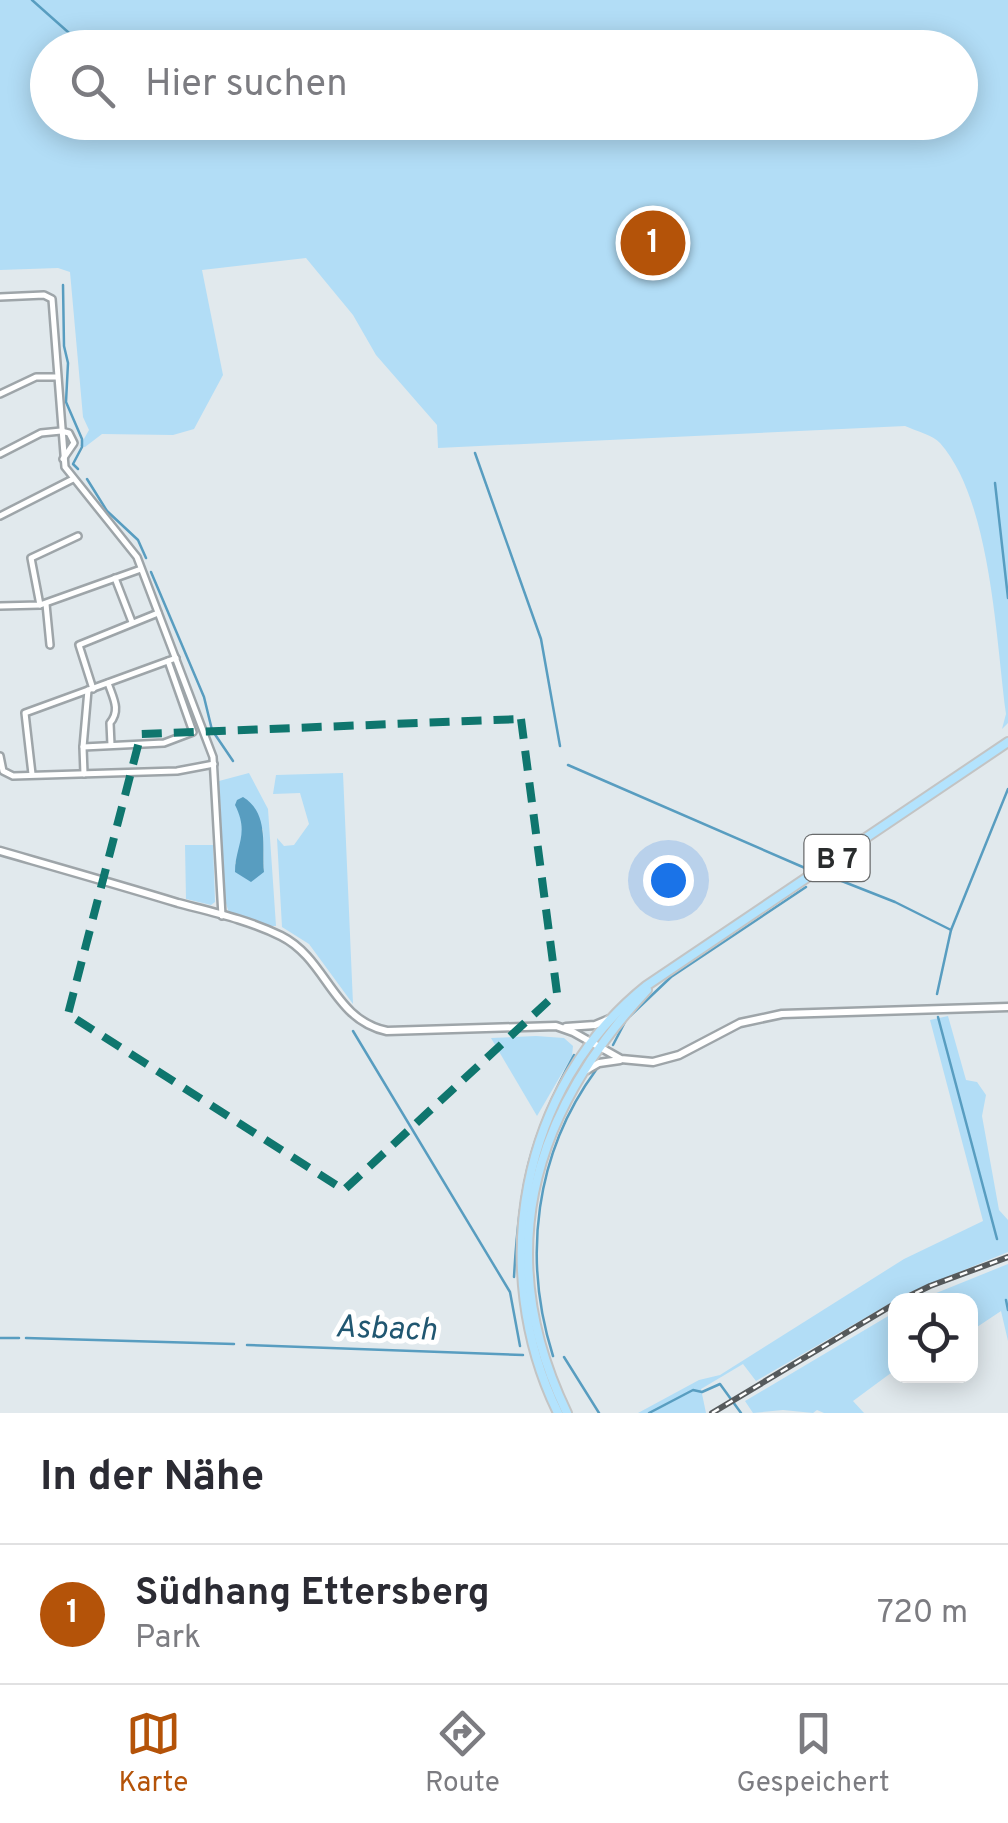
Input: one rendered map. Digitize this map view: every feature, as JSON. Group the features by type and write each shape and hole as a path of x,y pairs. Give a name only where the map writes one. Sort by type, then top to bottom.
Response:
{"main road":[{"name":"B 7","path":"558,1413 540,1372 525,1312 520,1261 532,1165 553,1103 613,1017 638,992 1008,742"},
{"name":"B 7","path":"567,1413 539,1340 528,1261 541,1163 562,1108 594,1045 664,974"}],"street":[{"path":"0,297 44,295 52,302 63,459 73,479 131,549 142,569 214,764 222,916"},
{"path":"0,394 36,377 57,377"},
{"path":"0,454 41,433 61,431 74,442 63,459"},
{"path":"0,516 73,479"},
{"path":"50,645 31,558 78,536"},
{"path":"0,606 43,604 142,569"},
{"path":"114,578 132,623"},
{"path":"84,774 82,746 90,689 79,645 159,612"},
{"path":"32,776 25,713 176,658"},
{"path":"82,746 164,744 193,732 168,661"},
{"path":"108,684 116,708 110,723 111,745"},
{"path":"0,756 3,771 32,776 177,771 214,764"},
{"path":"0,850 282,936 314,964 351,1015 376,1029 399,1032 562,1027 595,1025 613,1017"},
{"path":"580,1074 599,1063 664,1060 740,1023 782,1014 1008,1006"},
{"path":"562,1027 621,1060"}],"highlighted area":[{"path":"521,719 557,993 344,1190 68,1014 141,734"}],"shaded area":[{"path":"0,0 1008,0 1008,723 1002,729 1006,714 981,534 957,468 940,443 929,435 905,426 438,448 437,425 376,355 353,315 306,258 202,270 223,375 194,429 173,435 102,434 85,447 80,446 89,430 83,417 70,272 58,268 0,270"},
{"path":"249,773 268,809 276,926 229,913 225,900 219,781","holes":["241,817 263,829 264,872 235,864 243,843"]},
{"path":"343,773 353,1004 309,944 282,927 277,838 284,846 294,845 309,824 300,793 273,794 276,775"},
{"path":"243,797 257,812 262,830 264,872 251,882 235,872 242,832 235,805"},
{"path":"185,845 213,845 215,902 211,905 186,899"},
{"path":"948,1016 966,1080 977,1082 986,1095 982,1116 999,1210 1008,1220 1008,1252 908,1293 888,1293 888,1305 756,1381 743,1364 701,1389 706,1413 638,1413 699,1380 720,1375 904,1259 983,1221 930,1020"},
{"path":"491,1038 564,1038 573,1046 572,1056 537,1116"},
{"path":"1008,1264 1008,1341 1001,1311 978,1326 978,1293 936,1293"},
{"path":"888,1316 888,1375 853,1401 864,1413 753,1413 745,1401"}],"waterway":[{"path":"32,0 66,30"},
{"path":"63,285 66,402 82,439 73,464 78,469"},
{"path":"475,453 541,639 560,746"},
{"path":"87,479 107,511 138,540 146,558"},
{"path":"995,483 1008,598"},
{"path":"151,572 204,697 212,730 233,761"},
{"path":"568,765 805,868"},
{"path":"951,930 1008,789"},
{"path":"829,876 951,930 937,994"},
{"path":"630,1016 671,977 806,887"},
{"path":"938,1017 997,1239"},
{"path":"613,1045 625,1022"},
{"path":"353,1031 510,1292 520,1346"},
{"path":"514,1277 519,1215 529,1162 546,1111 574,1055"},
{"path":"553,1356 538,1282 540,1207 559,1136 596,1070"},
{"path":"1006,1300 1008,1310"},
{"name":"Asbach","path":"0,1338 19,1338"},
{"name":"Asbach","path":"26,1338 234,1344"},
{"name":"Asbach","path":"247,1345 523,1355"},
{"name":"Asbach","path":"564,1357 599,1413"},
{"name":"Asbach","path":"649,1413 693,1390 702,1392 720,1384 741,1413"}],"railway":[{"path":"916,1293 1008,1257"},
{"path":"712,1413 888,1308"}],"place":[{"name":"Südhang Ettersberg","path":"653,243"}]}
